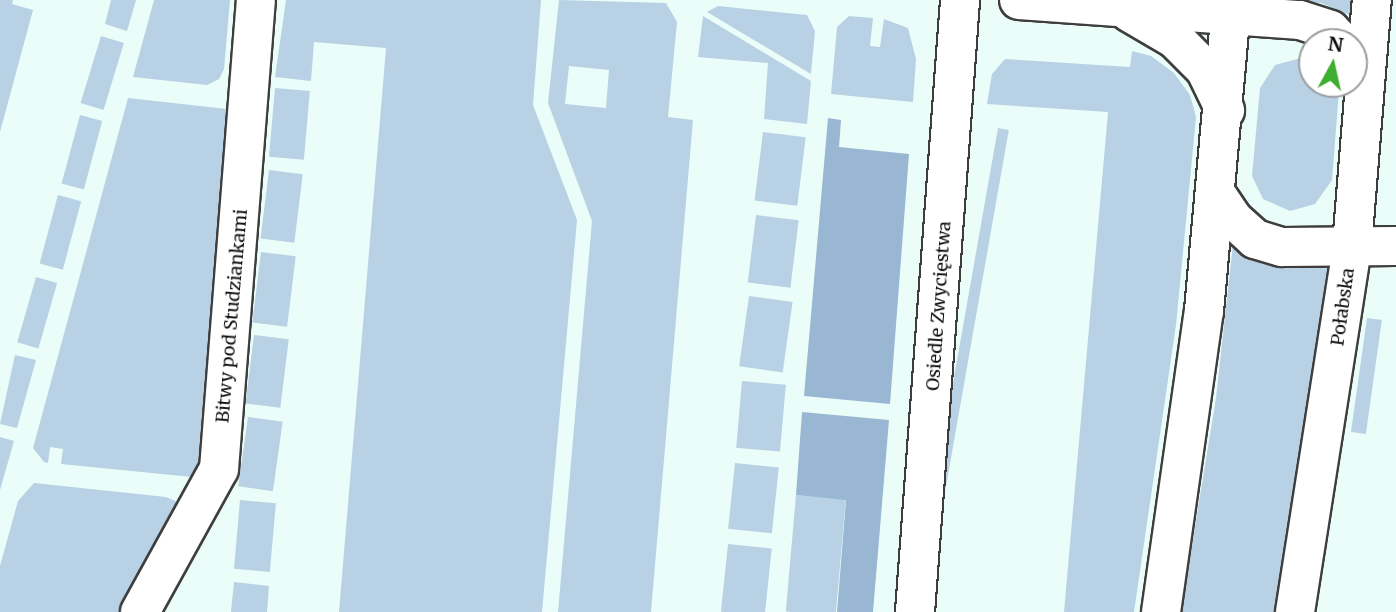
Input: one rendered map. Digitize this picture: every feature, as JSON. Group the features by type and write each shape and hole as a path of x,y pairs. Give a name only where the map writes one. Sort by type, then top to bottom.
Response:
{"street":[{"name":"Bitwy pod Studziankami","path":"140,612 219,469 257,0"},
{"name":"Osiedle Zwycięstwa","path":"915,612 960,0"},
{"path":"1019,0 1232,7 1300,20 1324,28"},
{"name":"Połabska","path":"1367,28 1371,0"},
{"path":"1135,4 1205,69 1225,110"},
{"path":"1161,612 1190,428 1217,195 1232,7"},
{"name":"Połabska","path":"1295,612 1352,246 1359,98"},
{"path":"1217,195 1233,219 1255,239 1282,247 1396,246"}],"shaded area":[{"path":"0,0 13,0 12,4 33,10 0,132"},
{"path":"111,0 136,0 127,31 105,24"},
{"path":"154,0 230,0 224,69 219,79 207,85 133,77"},
{"path":"286,0 541,0 533,105 577,220 542,612 339,612 386,48 314,42 311,81 275,77"},
{"path":"559,0 666,3 677,22 668,117 693,120 651,612 558,612 592,221 548,103","holes":["569,66 609,70 606,108 565,104"]},
{"path":"1290,0 1353,0 1352,16 1321,3"},
{"path":"718,6 807,15 815,31 811,74 707,12"},
{"path":"703,16 811,81 807,124 764,119 768,63 698,57"},
{"path":"849,16 873,18 870,46 880,47 884,19 908,28 916,59 913,102 831,94 837,27"},
{"path":"101,36 124,43 103,110 81,103"},
{"path":"1132,51 1151,56 1174,73 1190,95 1196,117 1176,325 1134,612 1064,612 1108,112 987,104 992,74 1005,59 1130,67"},
{"path":"1298,59 1298,98 1338,98 1332,180 1315,204 1290,211 1263,199 1252,176 1260,88 1275,65"},
{"path":"275,88 310,91 304,160 269,157"},
{"path":"128,98 236,110 203,460 192,477 61,464 63,449 50,447 48,463 44,462 33,448"},
{"path":"80,115 102,121 84,190 62,184"},
{"path":"828,118 841,120 839,147 909,154 890,404 804,396"},
{"path":"998,128 1009,130 924,609 914,607"},
{"path":"763,132 806,137 797,206 755,200"},
{"path":"269,170 303,174 294,243 261,238"},
{"path":"58,195 81,201 63,270 40,264"},
{"path":"756,215 799,220 790,288 748,282"},
{"path":"1233,244 1265,261 1330,269 1301,480 1275,612 1181,612 1216,398"},
{"path":"261,252 296,256 287,327 252,322"},
{"path":"36,277 57,283 38,348 17,342"},
{"path":"749,296 793,302 783,372 739,366"},
{"path":"1367,318 1382,320 1366,434 1351,432"},
{"path":"254,335 289,339 280,408 246,403"},
{"path":"15,355 36,360 17,428 0,424"},
{"path":"742,381 786,385 780,452 736,448"},
{"path":"802,412 889,420 873,612 837,612 846,500 796,495"},
{"path":"248,417 283,422 273,491 238,486"},
{"path":"0,437 14,441 0,490"},
{"path":"735,463 779,468 772,533 728,529"},
{"path":"34,483 166,497 180,503 178,519 120,612 0,612 0,566 18,501"},
{"path":"796,495 846,499 836,612 786,612"},
{"path":"240,500 276,503 270,572 234,569"},
{"path":"728,544 772,549 765,612 721,612"},
{"path":"234,582 269,586 267,612 231,612"}]}
